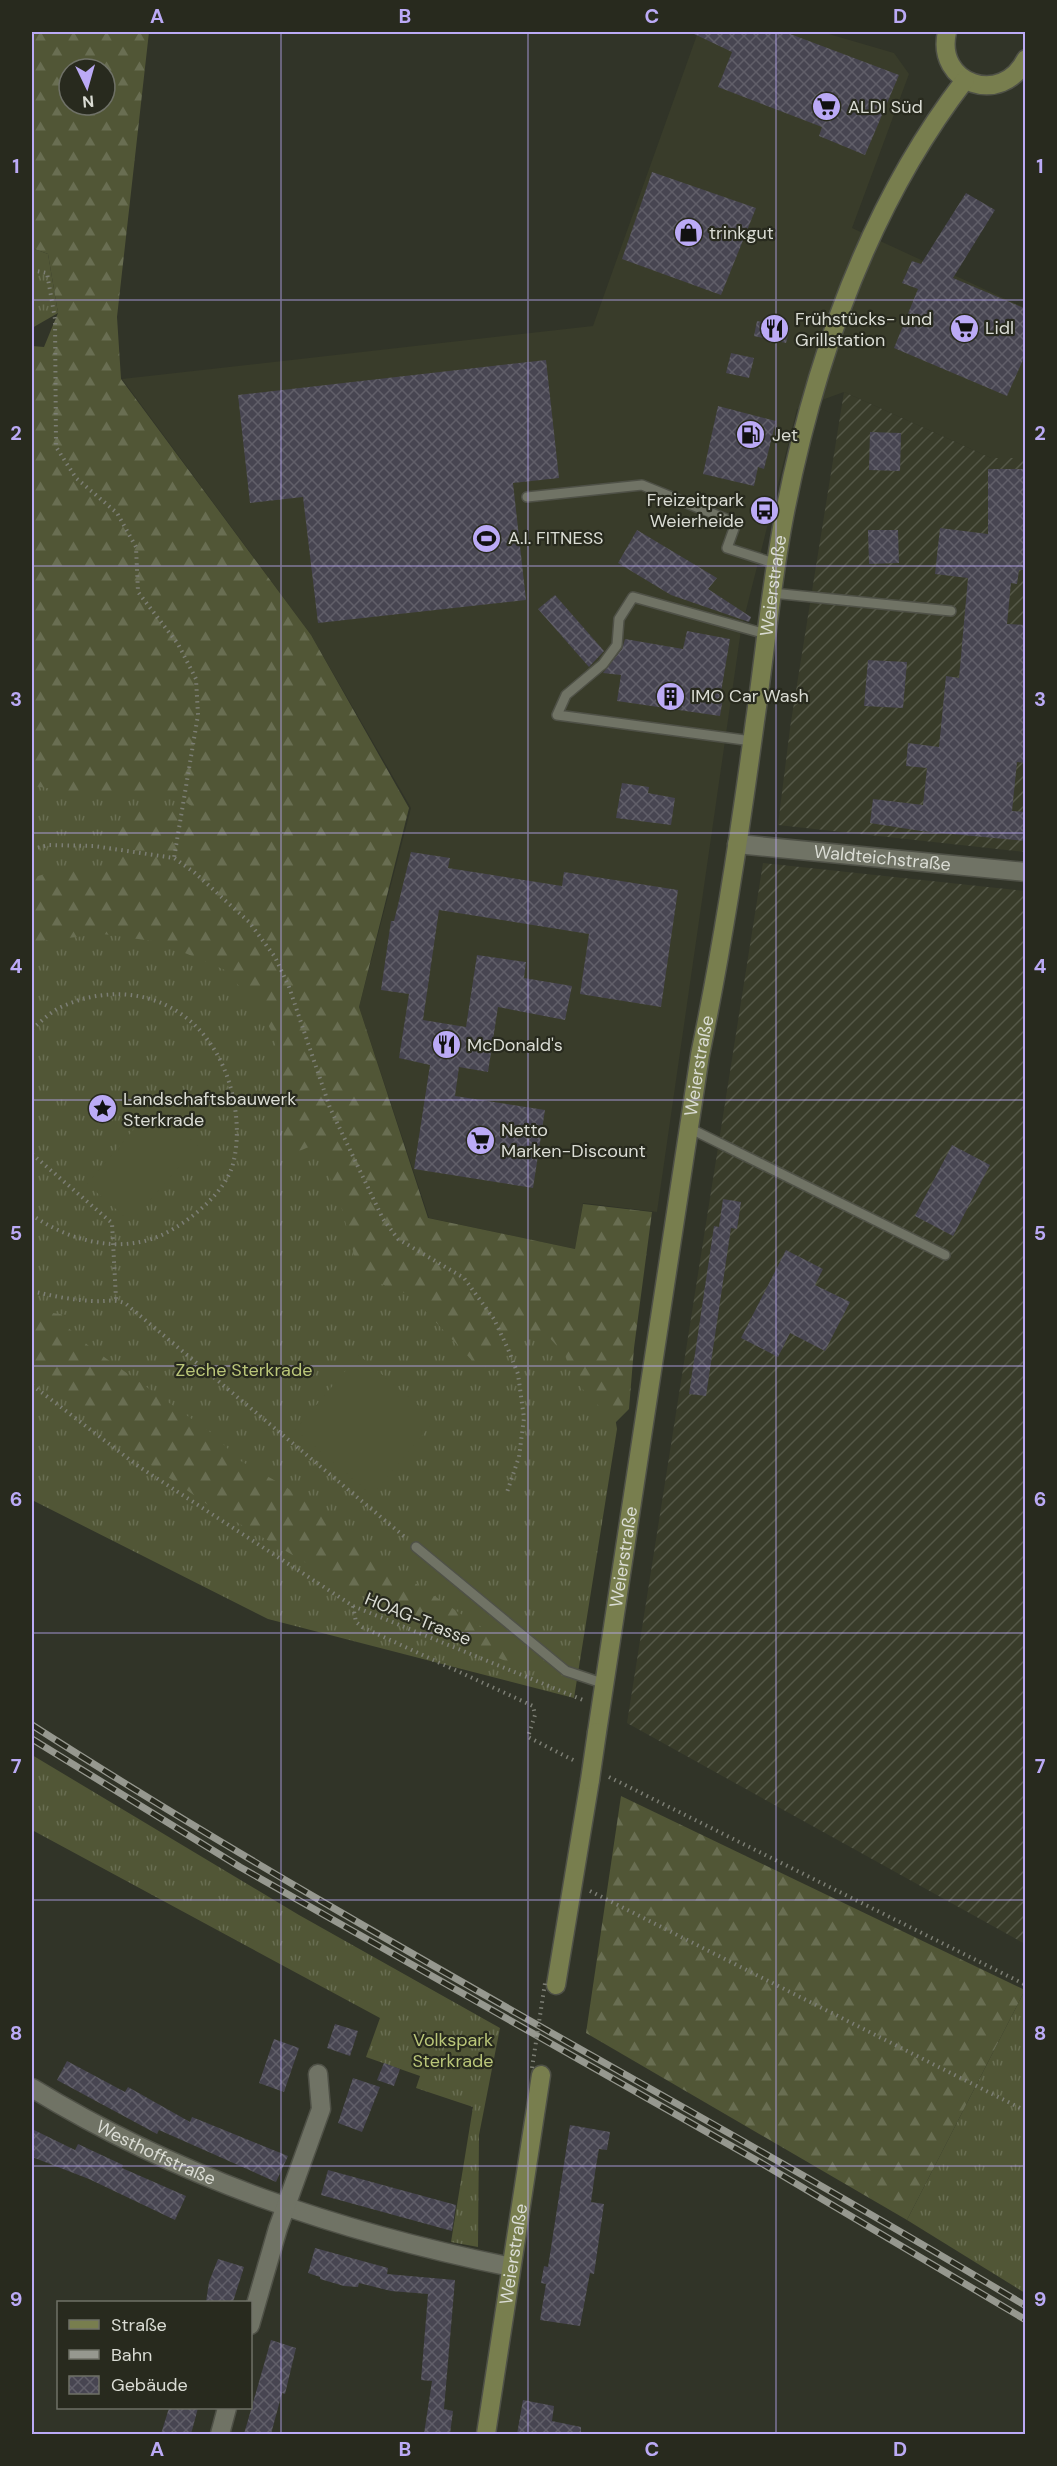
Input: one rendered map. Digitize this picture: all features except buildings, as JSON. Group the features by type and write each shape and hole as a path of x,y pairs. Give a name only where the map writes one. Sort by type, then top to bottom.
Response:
{"main road":[{"path":"947,32 945,47 948,60 954,71 965,80 983,85 1000,84 1015,75 1026,59"},
{"name":"Weierstraße","path":"551,1984 596,1777 597,1732 689,1128 738,844 772,592 785,516 809,412 850,286 902,172 965,80"},
{"name":"Weierstraße","path":"486,2434 537,2072"}],"street":[{"name":"Waldteichstraße","path":"738,844 1026,872"},
{"path":"252,2318 285,2208 321,2109 318,2074"},
{"name":"Westhoffstraße","path":"32,2088 86,2120 177,2165 285,2208 426,2249 511,2267"},
{"path":"220,2434 227,2409"}],"lane":[{"path":"527,497 642,485 736,523 727,548 777,564"},
{"path":"772,592 951,611"},
{"path":"752,741 557,715 566,695 603,664 617,645 619,619 633,597 766,634"},
{"name":"Weierstraße","path":"689,1128 945,1255"},
{"path":"416,1547 566,1671 605,1684"}],"path":[{"path":"32,270 47,273 55,319 56,447 76,478 117,513 136,547 138,592 178,644 196,679 198,715 174,858"},
{"path":"32,849 49,845 94,846 174,858 195,873 249,922 275,957 293,997 330,1108 383,1219 398,1239 464,1278 494,1318 518,1374 524,1418 519,1457 506,1495"},
{"path":"32,1029 58,1008 88,997 113,993 149,998 174,1007 197,1026 220,1057 233,1095 237,1127 232,1166 209,1202 185,1224 150,1241 113,1245 76,1238 49,1227 32,1215"},
{"path":"32,1154 112,1222 116,1299"},
{"path":"32,1291 85,1300 116,1299 137,1313 416,1547"},
{"path":"32,1385 156,1478 352,1606"},
{"name":"HOAG-Trasse","path":"352,1606 601,1707"},
{"name":"HOAG-Trasse","path":"352,1606 356,1622 362,1628 533,1706 535,1715 528,1737 581,1763"},
{"path":"596,1777 1026,1985"},
{"path":"573,1882 1026,2112"},
{"path":"537,2072 551,1984"}],"shaded area":[{"path":"698,32 822,32 894,53 909,74 852,228 1025,308 1025,458 991,458 844,392 797,409 741,630 657,1212 583,1203 575,1249 429,1218 359,1007 411,808 311,635 122,379 593,326"},
{"path":"844,392 991,458 1025,458 1025,852 778,825 790,728"},
{"path":"763,863 1025,891 1025,1944 627,1723"}],"green space":[{"path":"32,32 149,32 117,317 121,379 311,635 409,808 359,1007 428,1218 575,1249 583,1204 652,1212 634,1348 629,1409 615,1423 573,1379 565,1355 548,1336 519,1330 503,1334 497,1353 482,1371 410,1295 371,1280 357,1266 340,1202 330,1177 323,1141 285,1157 278,1055 273,1034 260,1010 225,970 159,942 103,934 32,942 32,878 66,867 103,866 117,829 141,807 197,810 170,791 90,794 32,786 32,346 44,347 58,313 48,254 32,248"},
{"path":"32,248 48,254 58,313 32,328"},
{"name":"Zeche Sterkrade","path":"32,453 406,1231 596,1302 617,1429 574,1698 268,1619 32,1500"},
{"path":"153,1107 198,1145 131,1222 87,1184"},
{"path":"32,1310 67,1315 65,1325 90,1347 213,1434 239,1460 286,1487 351,1533 366,1550 538,1666 533,1672 422,1627 352,1590 211,1507 132,1452 32,1371"},
{"path":"359,1355 435,1420 372,1495 295,1430"},
{"name":"Volkspark Sterkrade","path":"32,1755 299,1915 500,2028 479,2135 478,2247 451,2242 473,2107 416,2088 420,2076 366,2057 380,2018 32,1830"},
{"path":"621,1796 1025,1990 907,2220 586,2033"},
{"path":"1025,1990 1025,2293 907,2220"}],"railway":[{"path":"32,1725 277,1875 1026,2306"},
{"path":"32,1739 240,1867 763,2164 1026,2320"}],"place":[{"name":"ALDI Süd","path":"827,107"},
{"name":"trinkgut","path":"688,233"},
{"name":"Lidl","path":"964,328"},
{"name":"Frühstücks- und Grillstation","path":"774,329"},
{"name":"Jet","path":"751,435"},
{"name":"Freizeitpark Weierheide","path":"765,510"},
{"name":"A.I. FITNESS","path":"487,538"},
{"name":"IMO Car Wash","path":"670,696"},
{"name":"McDonald's","path":"446,1045"},
{"name":"Landschaftsbauwerk Sterkrade","path":"102,1109"},
{"name":"Netto Marken-Discount","path":"480,1140"}]}
